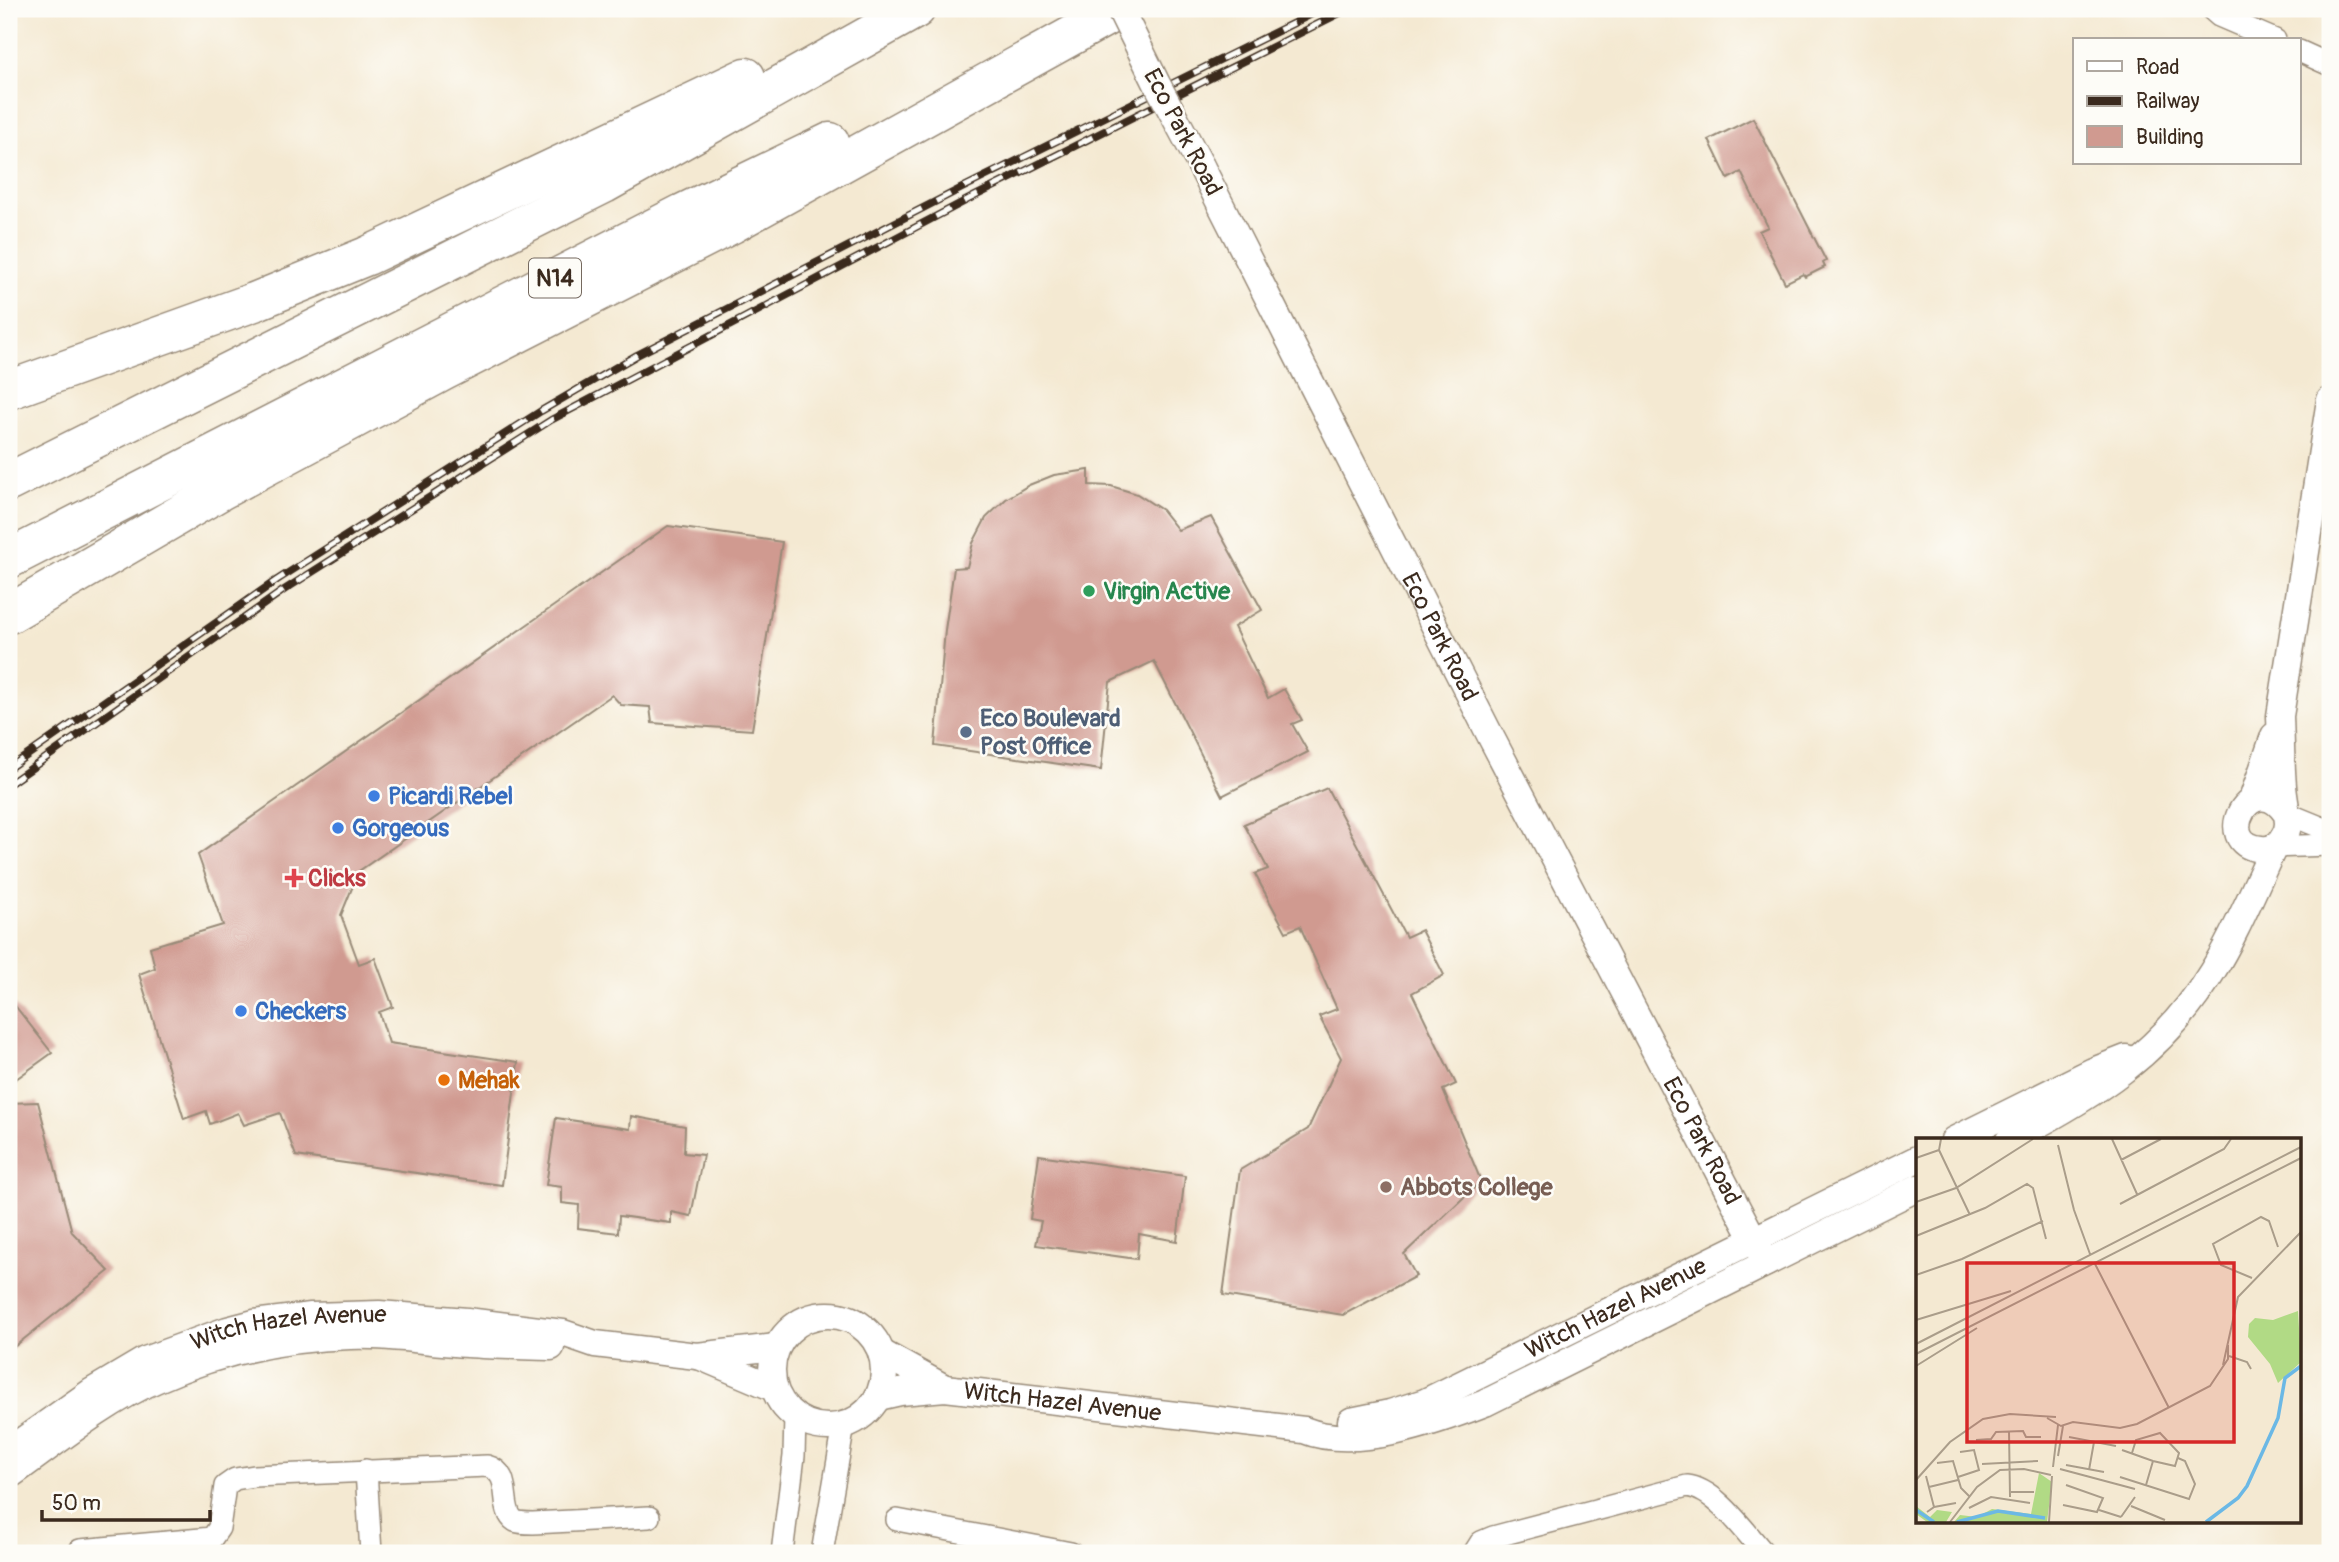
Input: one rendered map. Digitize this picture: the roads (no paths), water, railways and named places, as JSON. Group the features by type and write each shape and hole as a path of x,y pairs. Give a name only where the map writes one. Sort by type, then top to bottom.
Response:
{"highway":[{"name":"N14","path":"9,559 683,213 1106,9"},
{"path":"9,614 220,491 444,371 732,224 1120,9"},
{"name":"N14","path":"9,482 604,184 901,17"},
{"path":"9,390 254,302 342,266 806,49 901,17"}],"street":[{"name":"Eco Park Road","path":"1120,9 1486,726 1766,1263"},
{"path":"2211,9 2219,16 2270,38"},
{"path":"2300,51 2330,65"},
{"path":"2252,800 2280,716 2330,400"},
{"path":"2013,1138 2094,1093 2124,1071 2172,1025 2202,987 2228,944 2274,847 2288,829 2281,760 2280,716"},
{"path":"2239,920 2244,859 2238,832 2238,817 2246,804 2252,800 2268,799 2286,813 2330,831"},
{"path":"2241,838 2252,848 2330,845"},
{"path":"1958,1138 2093,1071 2144,1051"},
{"name":"Witch Hazel Avenue","path":"1304,1430 1376,1416 1425,1402 1916,1159"},
{"name":"Witch Hazel Avenue","path":"878,1397 945,1388 1304,1430 1320,1436 1365,1436 1433,1423 1485,1403 1916,1188"},
{"name":"Witch Hazel Avenue","path":"9,1450 91,1392 145,1360 254,1323 311,1316 379,1314 549,1331 595,1344 697,1356 776,1348"},
{"path":"827,1314 844,1317 859,1324 873,1336 882,1353 885,1368 883,1387 864,1415 844,1425 827,1428 810,1425 795,1417 778,1399 774,1388 772,1361 776,1348 785,1334 810,1317 827,1314"},
{"name":"Witch Hazel Avenue","path":"9,1476 106,1408 153,1380 200,1362 259,1345 354,1336 568,1348 595,1344"},
{"name":"Witch Hazel Avenue","path":"882,1353 945,1388"},
{"name":"Witch Hazel Avenue","path":"697,1356 774,1388"},
{"path":"782,1553 794,1456 795,1417"},
{"path":"822,1553 844,1425"},
{"path":"80,1550 212,1538 219,1528 225,1486 235,1479 366,1471 493,1467 502,1477 510,1514 519,1522 649,1517"},
{"path":"366,1471 371,1553"},
{"path":"1474,1553 1481,1542 1493,1537 1687,1486 1696,1487 1713,1497 1764,1553"},
{"path":"897,1520 1071,1553"}],"railway":[{"path":"9,768 277,580 541,411 637,355 962,188 1322,9"},
{"path":"9,784 284,590 551,420 969,199 1348,9"}],"place":[{"name":"Virgin Active","path":"1089,591"},
{"name":"Eco Boulevard Post Office","path":"966,732"},
{"name":"Picardi Rebel","path":"374,796"},
{"name":"Gorgeous","path":"338,828"},
{"name":"Clicks","path":"294,878"},
{"name":"Checkers","path":"241,1011"},
{"name":"Mehak","path":"444,1080"},
{"name":"Abbots College","path":"1386,1187"}]}
